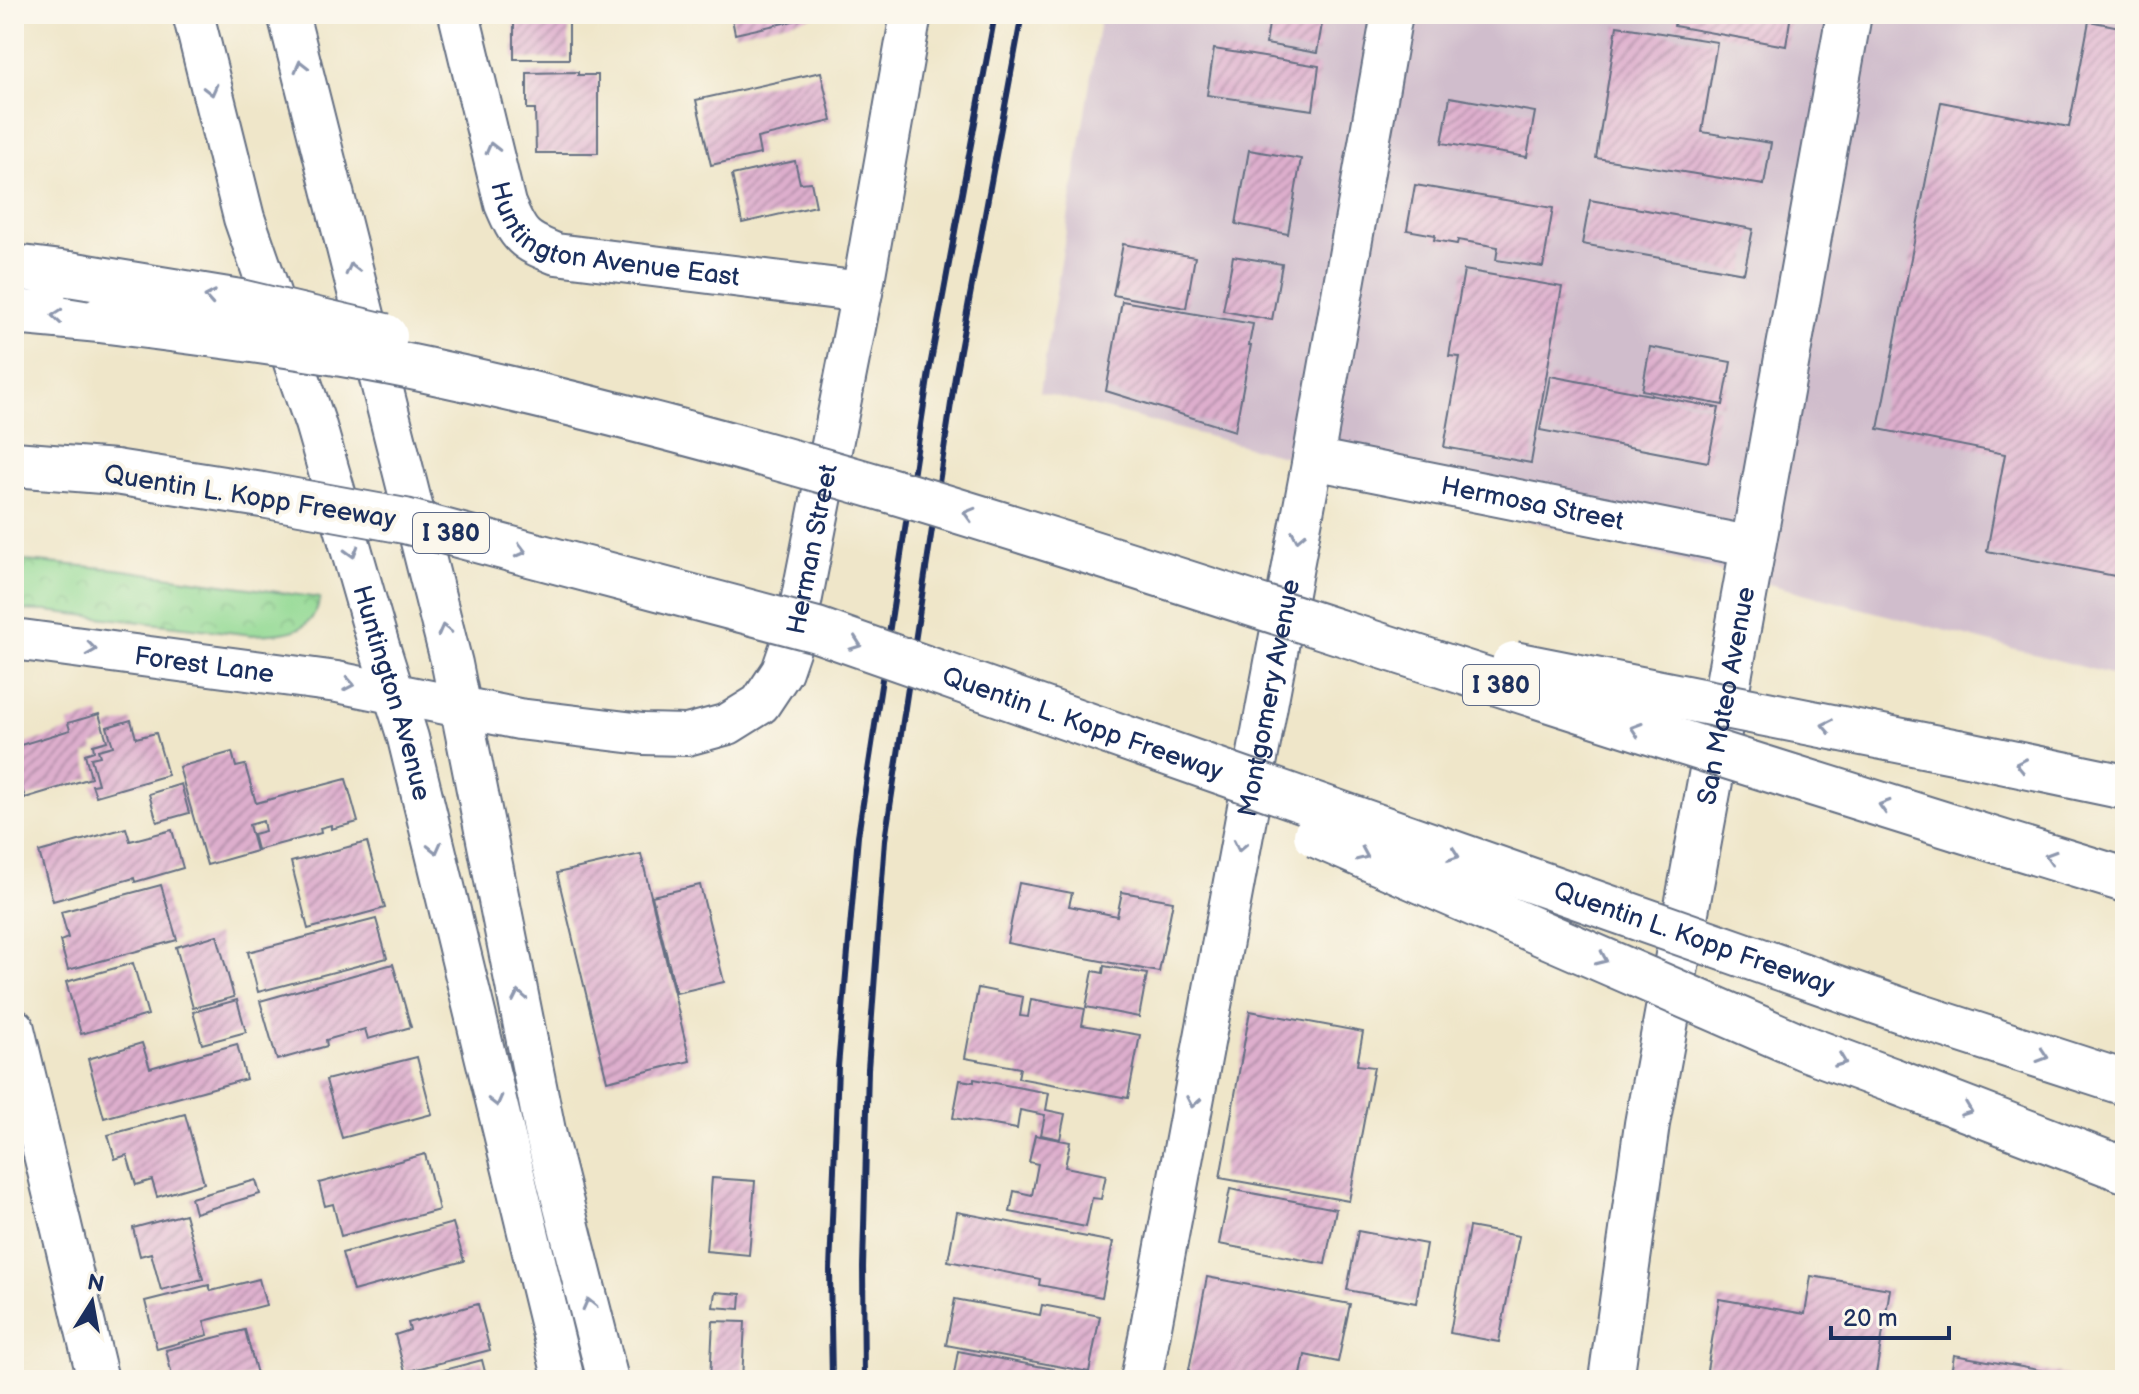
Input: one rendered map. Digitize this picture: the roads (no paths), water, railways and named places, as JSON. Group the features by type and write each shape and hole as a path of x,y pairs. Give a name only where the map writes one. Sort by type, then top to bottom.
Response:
{"main road":[{"name":"San Mateo Avenue","path":"1611,1380 1647,1124 1849,14"},
{"path":"14,267 240,302 346,326 458,356 769,456"},
{"name":"I 380","path":"14,312 252,340 420,369 565,401 769,456 1044,536 1649,733 2125,880"},
{"name":"Quentin L. Kopp Freeway","path":"14,464 115,472 405,521 782,620 1915,1015 2125,1083"},
{"path":"14,471 115,472"},
{"path":"1044,536 1510,663 2125,787"},
{"path":"984,690 1805,1048 2125,1170"}],"street":[{"name":"Huntington Avenue","path":"193,14 244,218 315,423 408,738 564,1380"},
{"path":"288,14 461,706 546,1136 608,1380"},
{"name":"Huntington Avenue East","path":"459,14 505,204 515,228 531,244 556,254 862,292"},
{"name":"Herman Street","path":"393,692 519,719 643,734 687,735 728,724 760,704 782,671 795,633 862,292 911,14"},
{"name":"Montgomery Avenue","path":"1141,1380 1313,459 1392,14"},
{"name":"Hermosa Street","path":"1313,459 1753,547"},
{"name":"Forest Lane","path":"14,639 393,692"},
{"path":"14,1029 98,1380"}],"railway":[{"path":"832,1380 830,1270 838,1067 858,836 929,372 995,14"},
{"path":"864,1380 863,1267 868,1069 885,840 955,377 1022,14"}]}
